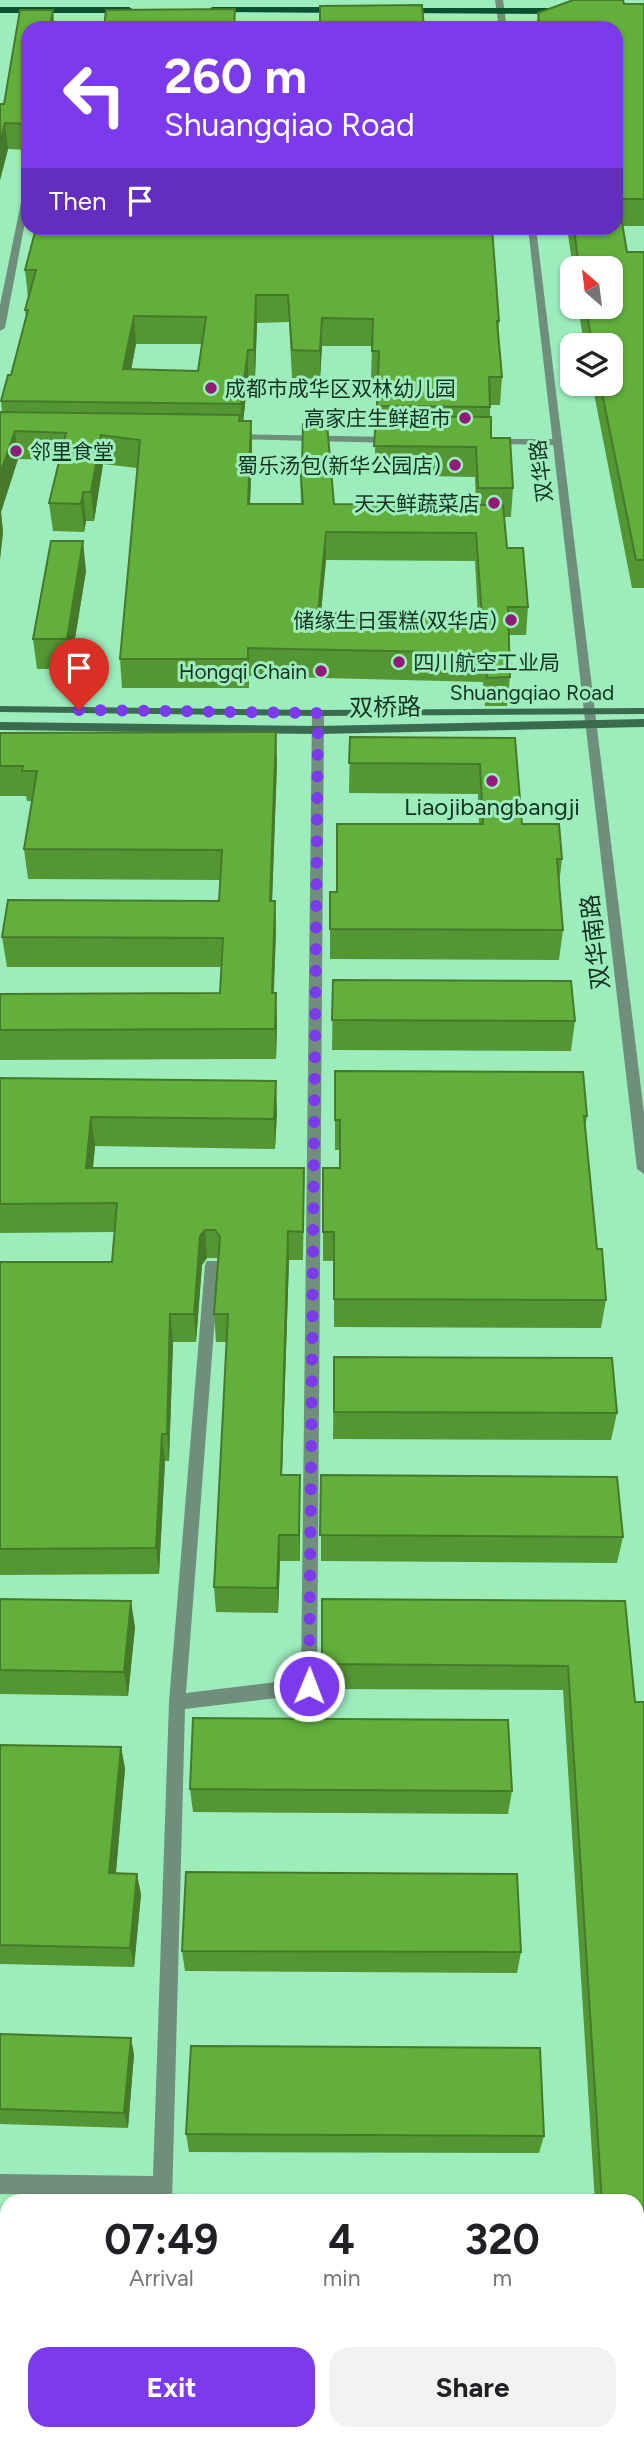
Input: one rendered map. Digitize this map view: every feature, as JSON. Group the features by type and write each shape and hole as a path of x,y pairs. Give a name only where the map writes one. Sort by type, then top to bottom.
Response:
{"main road":[{"path":"389,10 499,5 579,11"},
{"path":"0,10 139,10"},
{"path":"208,10 347,10"},
{"name":"Shuangqiao Road","path":"0,709 589,717 644,711"},
{"name":"双桥路","path":"0,726 318,730 589,717 644,723"}],"street":[{"path":"0,328 21,221"},
{"name":"双华路","path":"532,235 589,717"},
{"path":"223,437 403,440"},
{"path":"473,441 556,442"},
{"path":"177,1702 309,1686 318,713"},
{"name":"双华南路","path":"589,717 644,1169"},
{"path":"0,2184 162,2194 177,1702 212,1265"}],"building":[{"path":"573,0 623,0 624,4 644,4 644,199 623,199 623,21 539,21 538,13"},
{"path":"422,5 423,21 320,21 320,6"},
{"path":"235,9 234,21 105,21 106,10"},
{"path":"20,10 53,10 51,21 21,21 21,124 5,123 0,142 0,104 4,104"},
{"path":"623,228 627,252 644,252 644,560 636,560 603,396 623,396 623,333 591,333 588,319 623,319 623,256 578,256 575,235 623,235"},
{"path":"34,235 493,235 502,377 489,377 490,407 377,406 379,351 372,351 373,319 322,318 320,351 292,350 288,295 256,295 254,350 248,350 241,404 1,401 8,375 11,375 36,270 25,270","holes":["134,316 206,317 198,371 123,369"]},
{"path":"0,412 240,415 239,421 251,421 248,504 303,504 300,465 303,424 327,424 334,504 503,505 507,548 523,548 528,607 508,607 510,677 487,678 485,653 248,648 248,659 120,659 140,440 101,435 91,492 83,492 81,504 49,503 66,433 15,431 0,474","holes":["326,532 476,533 482,617 318,613"]},
{"path":"376,416 491,417 491,438 510,438 513,488 478,488 476,447 374,446"},
{"path":"51,541 83,541 67,639 33,639"},
{"path":"276,732 270,901 275,901 272,993 276,993 275,1029 0,1030 0,994 220,993 223,938 2,937 8,900 219,901 222,850 24,849 37,771 22,771 23,766 0,766 0,733"},
{"path":"350,737 515,738 522,824 559,824 562,859 557,859 563,930 330,929 330,892 337,892 337,824 483,824 480,764 349,763"},
{"path":"333,980 571,981 575,1021 332,1020"},
{"path":"335,1071 583,1072 587,1116 584,1116 597,1249 602,1249 606,1300 334,1299 334,1232 323,1232 323,1168 340,1168 340,1120 335,1120"},
{"path":"0,1078 276,1081 274,1119 91,1117 86,1168 304,1168 303,1232 288,1231 281,1475 300,1475 299,1535 279,1535 277,1588 214,1587 228,1314 214,1314 220,1237 215,1230 205,1230 200,1236 194,1314 170,1314 167,1434 162,1434 156,1548 0,1549 0,1262 112,1262 117,1203 0,1204"},
{"path":"334,1357 612,1358 617,1413 334,1412"},
{"path":"321,1475 617,1477 623,1537 320,1535"},
{"path":"0,1599 131,1601 124,1672 0,1670"},
{"path":"322,1599 625,1601 635,1702 644,1702 644,2194 601,2194 568,1666 322,1664"},
{"path":"193,1718 508,1720 512,1791 190,1789"},
{"path":"0,1745 121,1747 109,1873 137,1874 130,1948 0,1945"},
{"path":"186,1872 517,1874 521,1952 182,1951"},
{"path":"0,2034 131,2038 124,2113 0,2109"},
{"path":"191,2046 540,2048 544,2136 186,2134"}],"place":[{"name":"成都市成华区双林幼儿园","path":"211,388"},
{"name":"高家庄生鲜超市","path":"465,418"},
{"name":"邻里食堂","path":"16,451"},
{"name":"蜀乐汤包(新华公园店)","path":"455,465"},
{"name":"天天鲜蔬菜店","path":"494,503"},
{"name":"储缘生日蛋糕(双华店)","path":"511,620"},
{"name":"四川航空工业局","path":"399,662"},
{"name":"Hongqi Chain","path":"321,671"},
{"name":"Liaojibangbangji","path":"492,781"}],"route":[{"path":"79,710 318,713 309,1686"}]}
